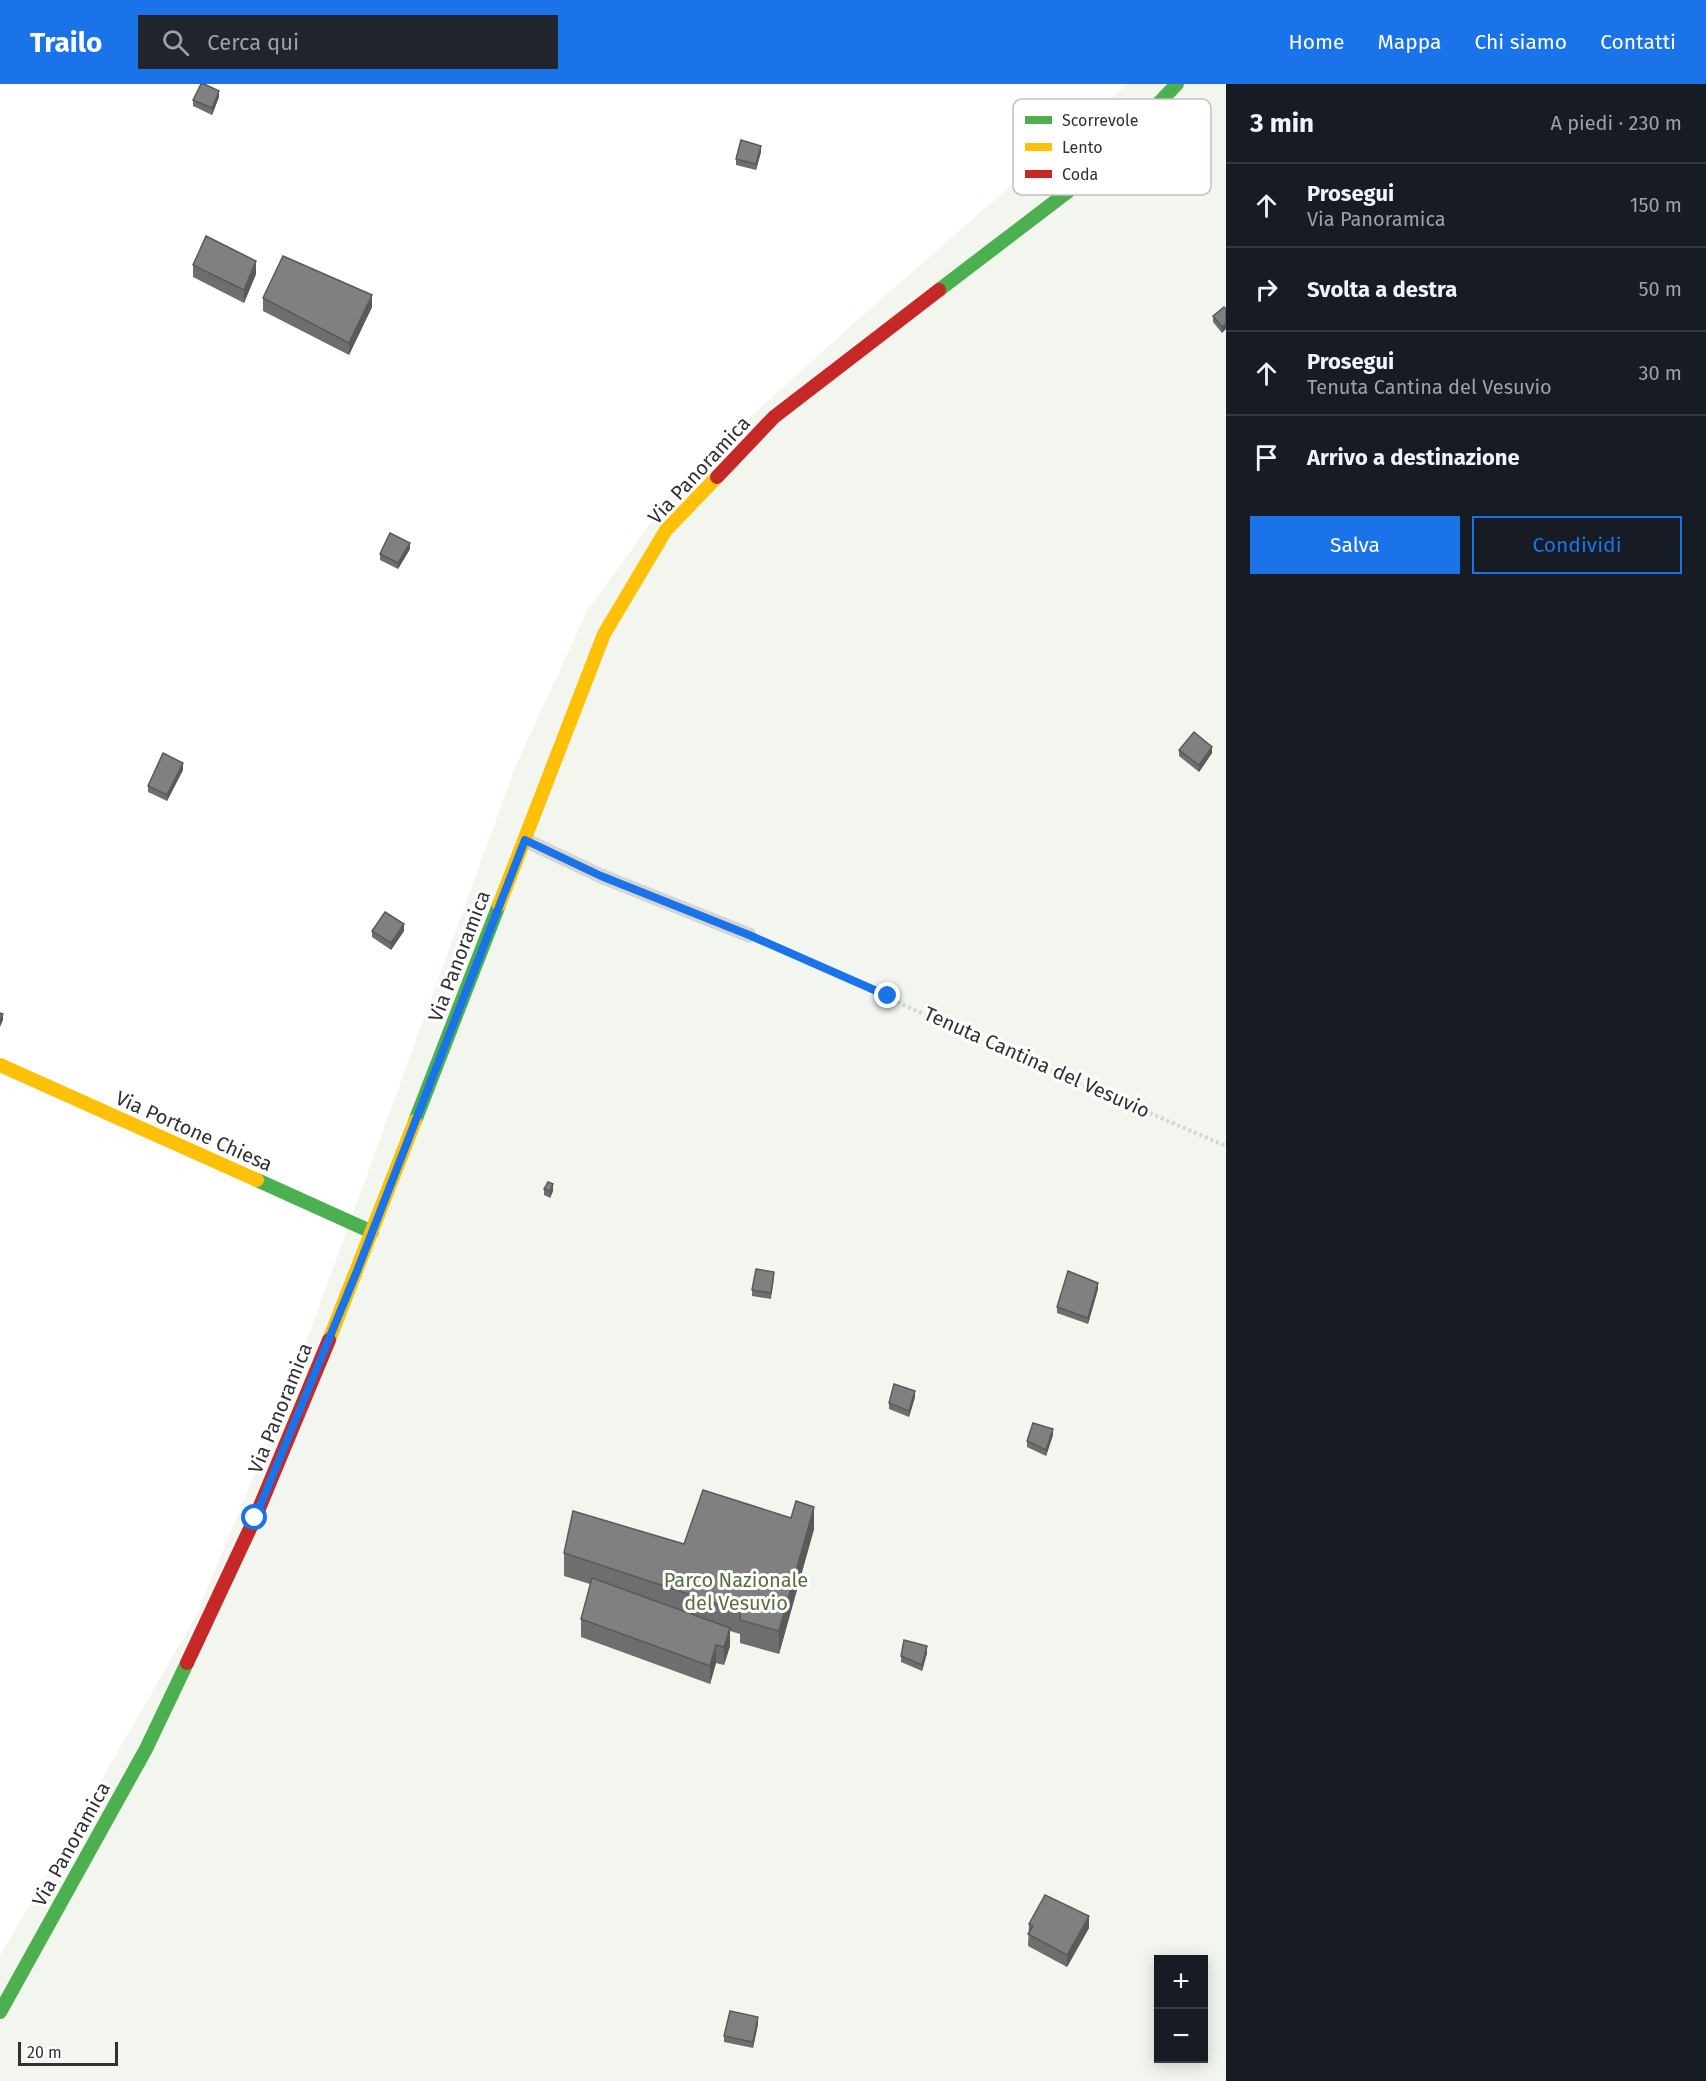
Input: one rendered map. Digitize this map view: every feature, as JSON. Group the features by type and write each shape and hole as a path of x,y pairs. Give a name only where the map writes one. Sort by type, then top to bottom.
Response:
{"street":[{"name":"Via Panoramica","path":"1163,99 1177,84"},
{"name":"Via Panoramica","path":"0,2012 147,1749 255,1518 372,1232 604,634 666,530 774,417 1064,195"},
{"name":"Via Portone Chiesa","path":"0,1065 372,1232"}],"lane":[{"path":"525,840 601,876 749,935"}],"path":[{"name":"Tenuta Cantina del Vesuvio","path":"749,935 888,996 973,1037 1090,1085 1226,1146"}],"green space":[{"name":"Parco Nazionale del Vesuvio","path":"1127,84 1226,84 1226,2081 0,2081 0,1956 196,1616 285,1400 515,768 587,611 685,476 854,323 1013,184 1013,195 1211,195 1211,99 1110,99"}],"building":[{"path":"201,84 219,91 212,108 193,100"},
{"path":"741,140 761,146 756,164 736,159"},
{"path":"206,236 256,261 244,290 193,265"},
{"path":"283,256 372,295 349,343 263,298"},
{"path":"1224,307 1226,323 1222,327 1213,316"},
{"path":"390,533 410,543 398,563 380,554"},
{"path":"1194,732 1212,747 1199,765 1179,750"},
{"path":"163,753 183,763 167,795 148,786"},
{"path":"385,912 404,924 391,943 372,931"},
{"path":"548,1182 553,1184 550,1191 544,1189"},
{"path":"756,1269 774,1272 771,1293 752,1290"},
{"path":"1068,1271 1098,1283 1088,1318 1057,1307"},
{"path":"894,1384 915,1391 909,1411 889,1403"},
{"path":"1033,1423 1053,1429 1046,1450 1027,1441"},
{"path":"703,1490 791,1518 796,1501 814,1507 779,1631 740,1620 740,1611 564,1553 573,1511 684,1544"},
{"path":"592,1578 730,1628 724,1647 716,1645 710,1666 581,1619"},
{"path":"904,1640 927,1646 922,1665 901,1656"},
{"path":"1045,1895 1089,1916 1067,1955 1028,1934 1033,1926 1029,1924"},
{"path":"730,2011 758,2017 753,2042 724,2036"}],"traffic: fast":[{"path":"1163,99 1177,84"},
{"path":"939,290 1063,195"},
{"path":"415,1121 499,905"},
{"path":"257,1180 372,1232"},
{"path":"0,2012 146,1749 187,1663"}],"traffic: slow":[{"path":"499,905 604,634 666,530 717,477"},
{"path":"0,1065 257,1180"},
{"path":"329,1340 415,1121"}],"traffic: jam":[{"path":"717,477 774,417 939,290"},
{"path":"187,1663 255,1518 329,1340"}],"route":[{"path":"255,1518 357,1271 525,840 601,876 749,935 888,996"}]}
